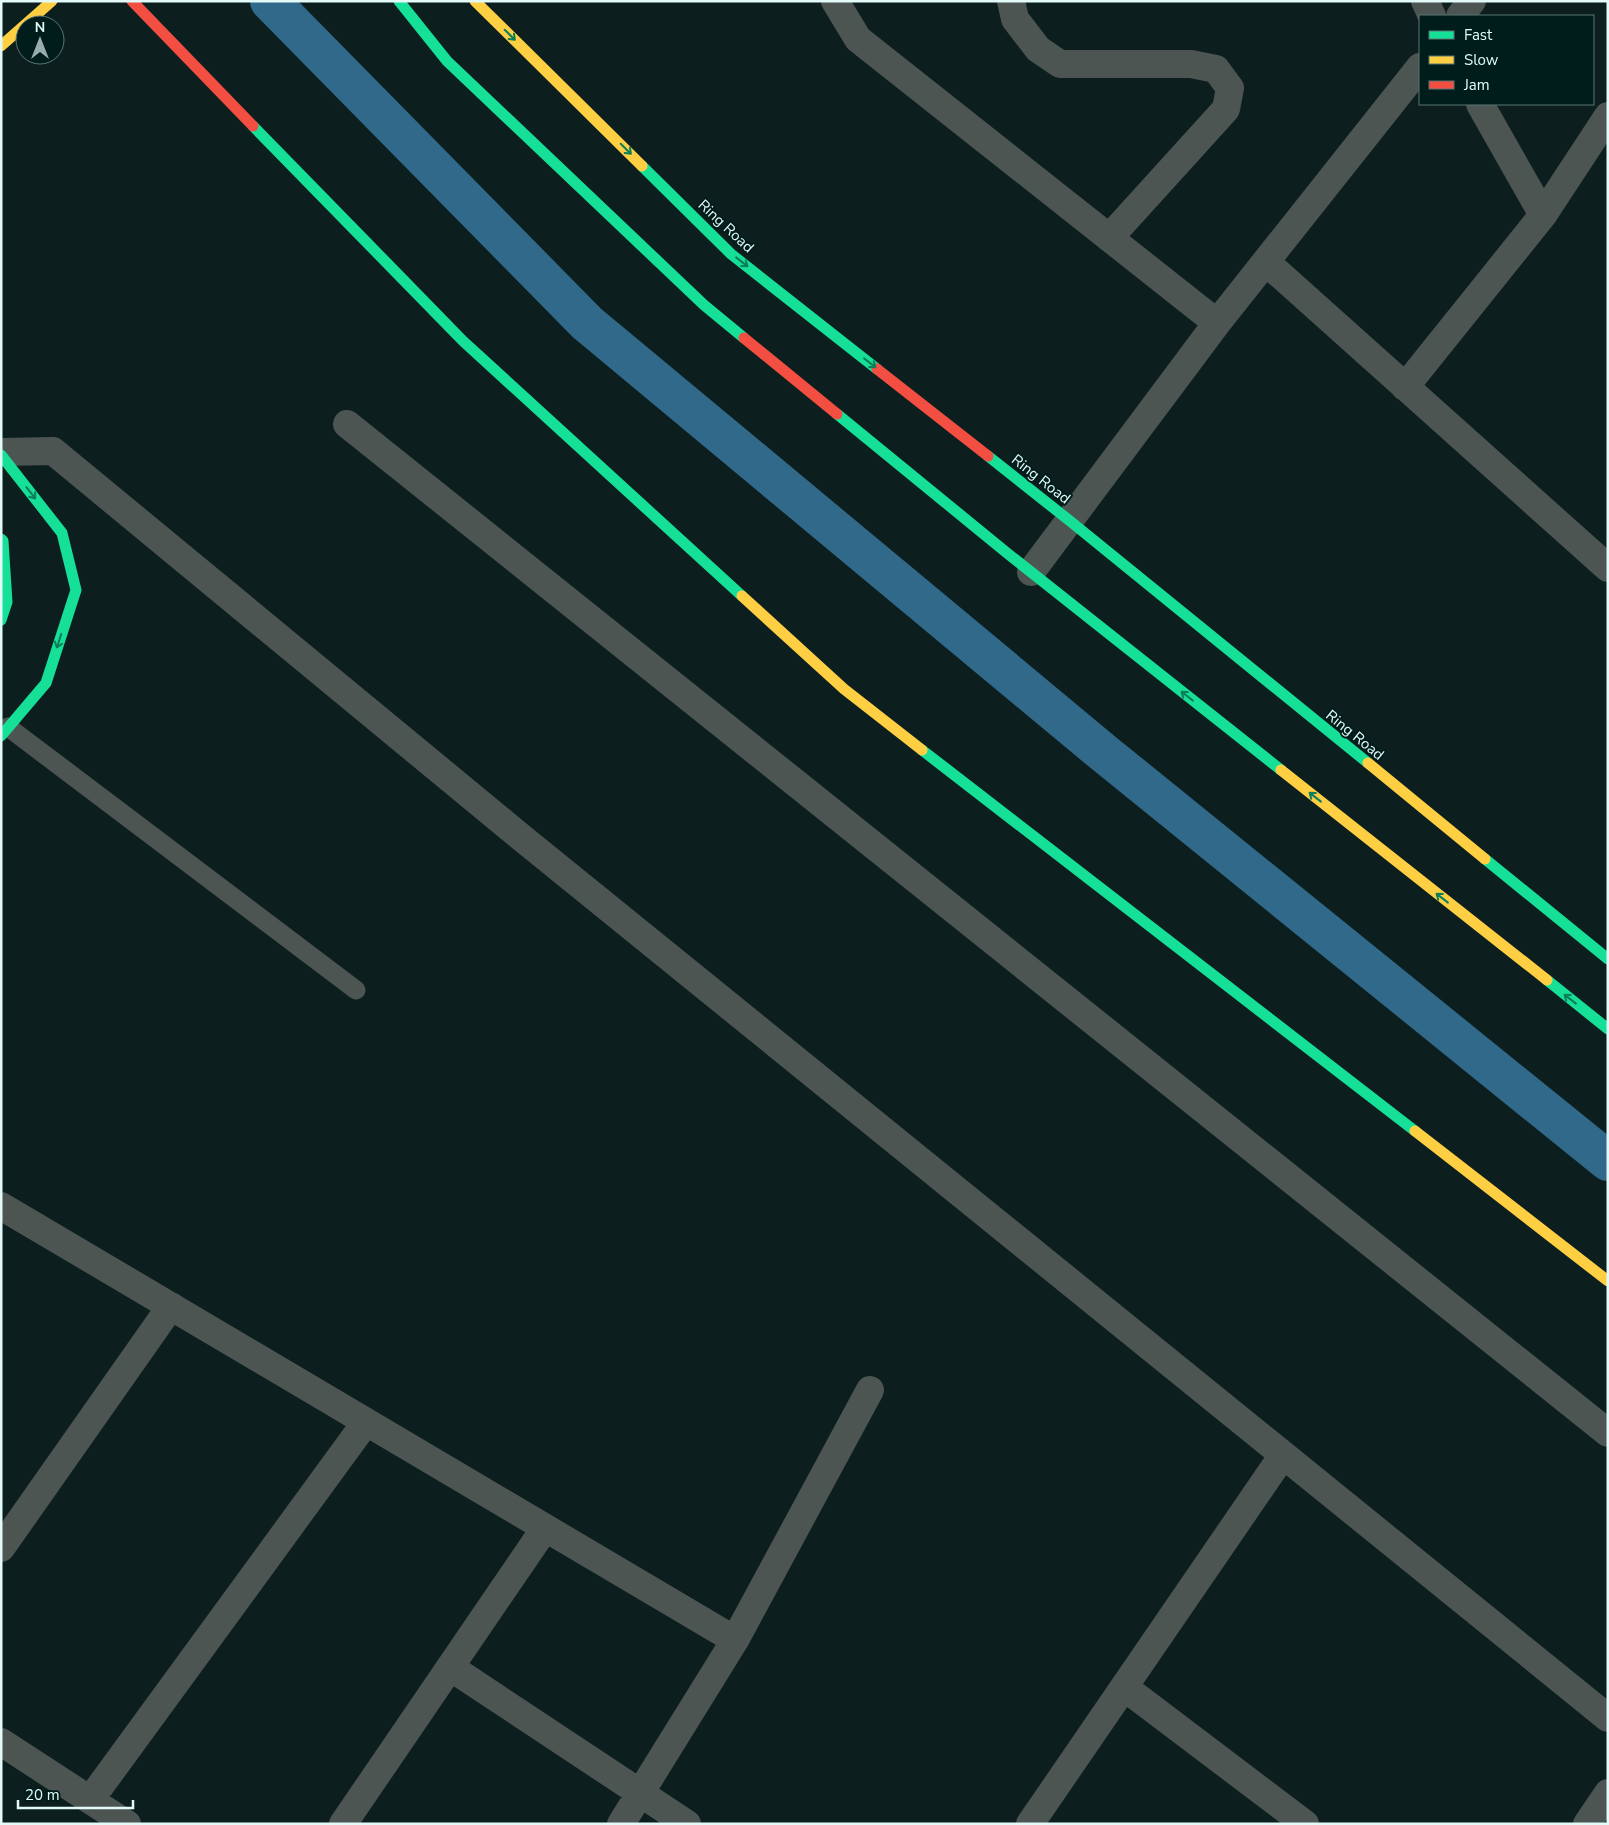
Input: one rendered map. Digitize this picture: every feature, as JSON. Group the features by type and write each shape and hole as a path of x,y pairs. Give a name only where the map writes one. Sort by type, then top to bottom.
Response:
{"main road":[{"path":"1,46 52,1"},
{"path":"132,1 462,341 844,690 1608,1281"},
{"path":"399,1 447,61 704,305 1031,572 1608,1029"},
{"name":"Ring Road","path":"475,1 731,254 1070,522 1608,959"},
{"path":"1,453 62,533 76,590 46,683 5,731"},
{"path":"1,539 3,541 7,602 1,620"}],"street":[{"path":"835,1 858,38 1217,323"},
{"path":"1011,1 1015,19 1038,49 1060,64 1191,64 1216,69 1230,88 1226,110 1109,238"},
{"path":"1425,1 1432,15"},
{"path":"1461,15 1472,1"},
{"path":"1031,572 1217,323 1419,67"},
{"path":"1481,105 1543,215"},
{"path":"1405,387 1600,145 1608,116"},
{"path":"1266,262 1608,568"},
{"path":"347,424 1608,1433"},
{"path":"1,453 53,450 514,832 1608,1718"},
{"path":"1,1206 735,1640"},
{"path":"1,1548 171,1306"},
{"path":"621,1824 735,1640 870,1390"},
{"path":"90,1800 366,1422"},
{"path":"1030,1824 1283,1455"},
{"path":"343,1824 545,1528"},
{"path":"450,1667 687,1824"},
{"path":"1124,1687 1305,1824"},
{"path":"1,1742 127,1824"},
{"path":"1587,1824 1608,1794"}],"lane":[{"path":"5,731 356,990"}],"waterway":[{"path":"270,1 587,323 1105,754 1608,1161"}],"traffic: fast":[{"path":"399,1 447,61 704,305 744,338"},
{"path":"253,126 463,341 742,596"},
{"path":"642,166 731,254 877,369"},
{"path":"837,414 1007,553 1281,770"},
{"path":"1,455 62,533 76,590 46,683 1,736"},
{"path":"988,456 1368,763"},
{"path":"1,539 3,541 7,602 1,620"},
{"path":"922,750 1415,1131"},
{"path":"1485,859 1608,959"},
{"path":"1547,980 1608,1029"}],"traffic: slow":[{"path":"1,46 52,1"},
{"path":"475,1 642,166"},
{"path":"742,596 844,689 922,750"},
{"path":"1368,763 1485,859"},
{"path":"1281,770 1547,980"},
{"path":"1415,1131 1608,1281"}],"traffic: jam":[{"path":"132,1 253,126"},
{"path":"744,338 837,414"},
{"path":"877,369 988,456"}]}
